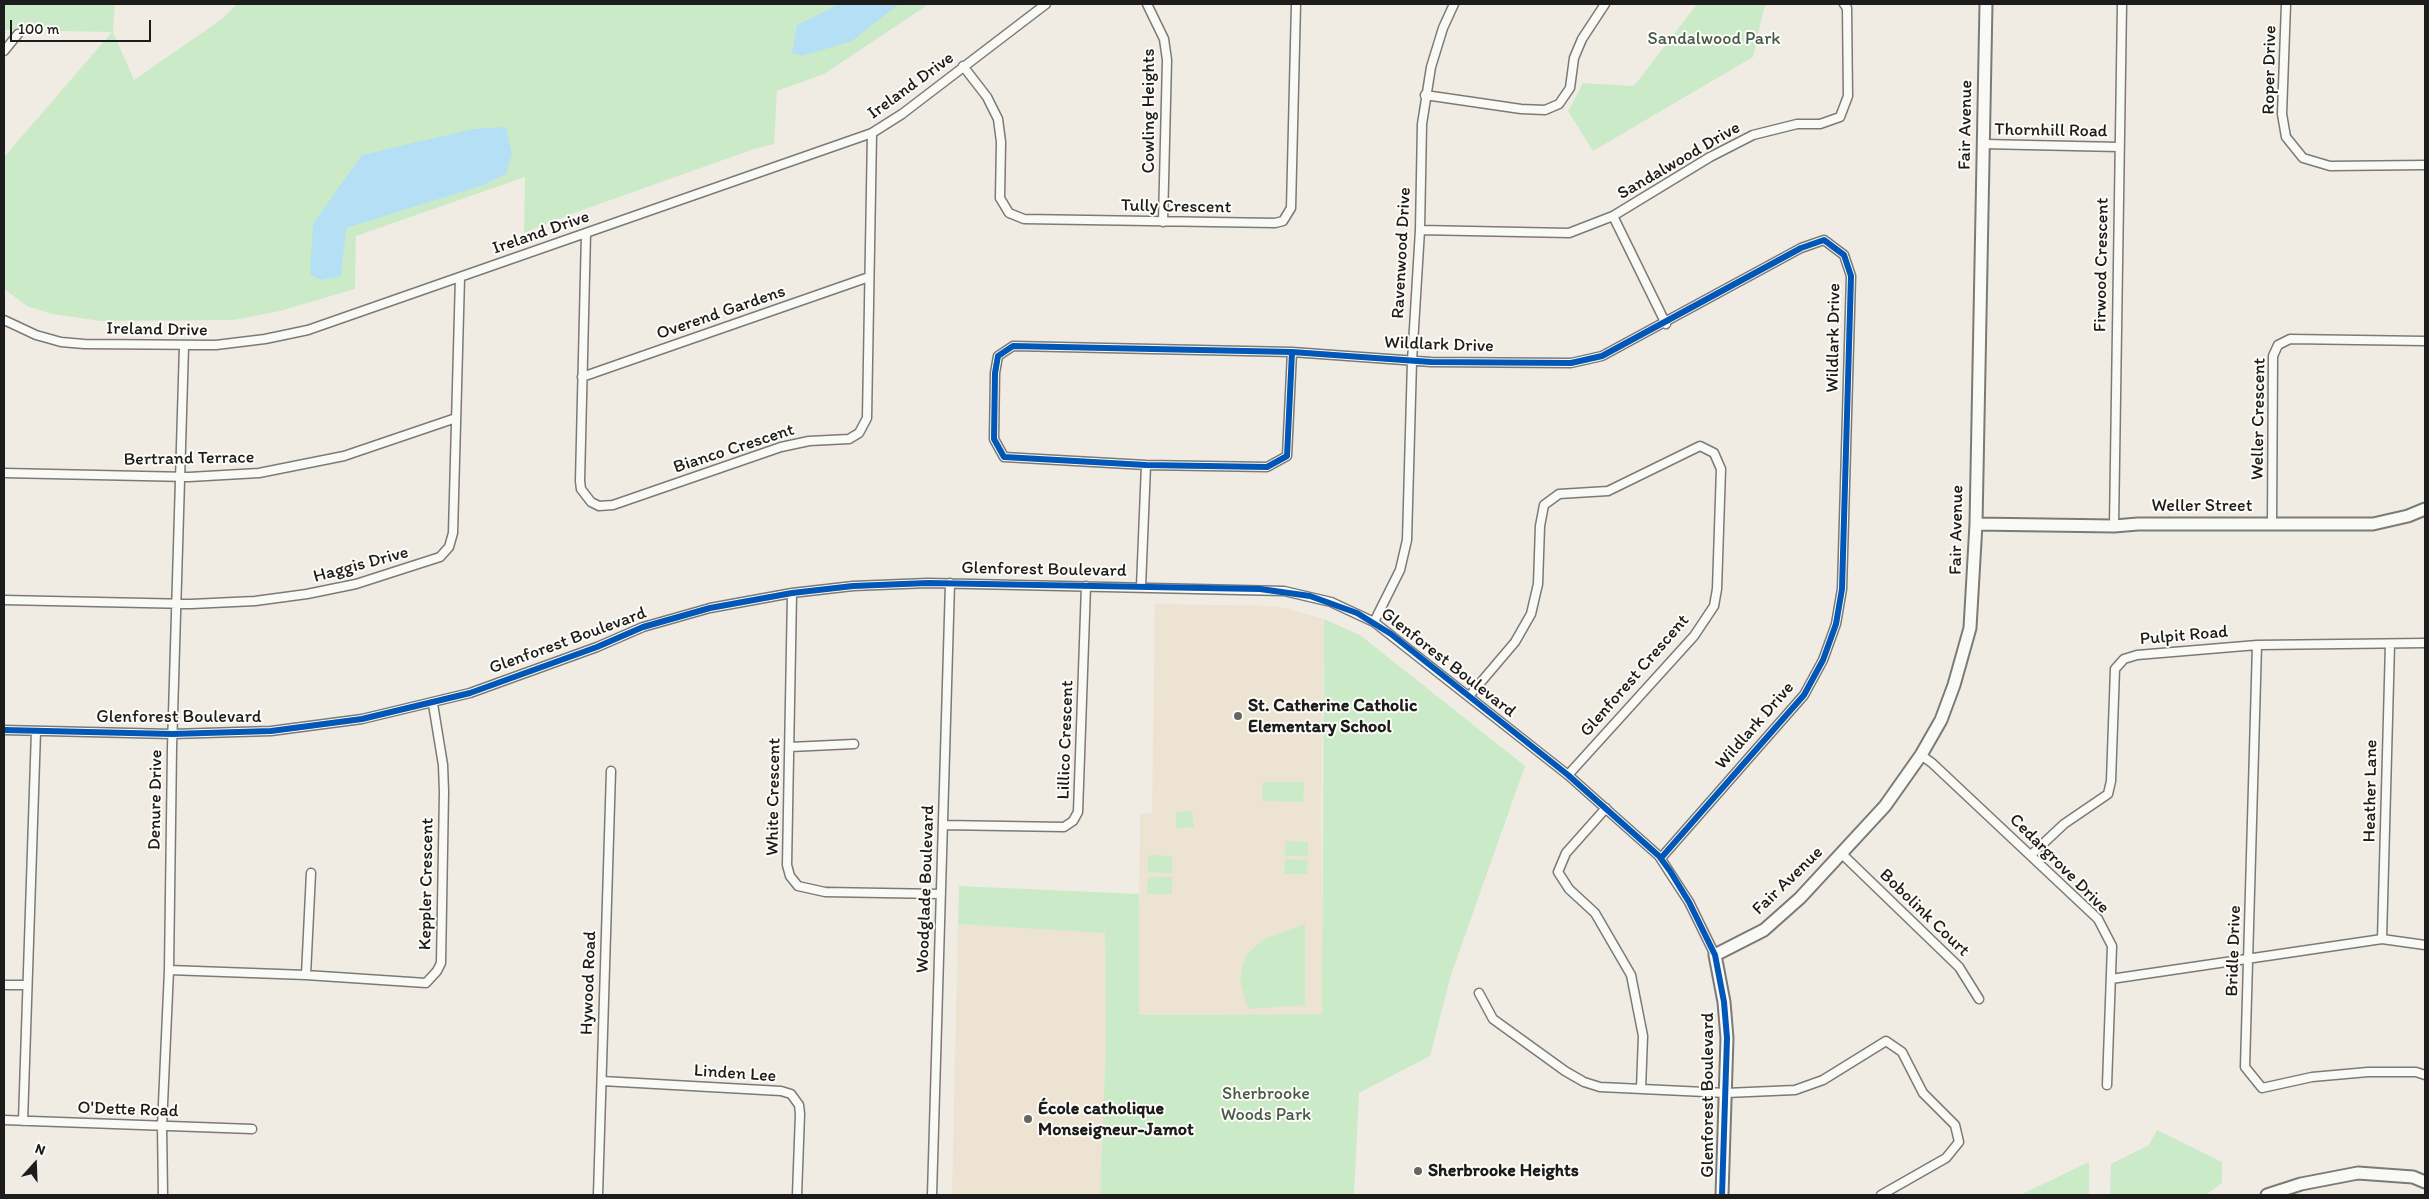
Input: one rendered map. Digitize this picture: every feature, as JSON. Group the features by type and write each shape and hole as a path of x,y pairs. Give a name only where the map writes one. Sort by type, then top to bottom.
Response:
{"street":[{"name":"Ireland Drive","path":"4,320 36,335 61,342 184,346 231,344 287,335 334,321 872,133 894,119 1046,4"},
{"name":"Cowling Heights","path":"1147,4 1164,39 1167,60 1163,222"},
{"name":"Tully Crescent","path":"964,66 987,97 998,119 1001,142 1000,198 1009,213 1024,219 1266,224 1283,221 1291,208 1296,4"},
{"name":"Ravenwood Drive","path":"1374,622 1400,570 1407,540 1412,360 1420,230 1421,138 1425,94 1434,53 1454,4"},
{"path":"1425,94 1545,110 1559,104 1570,88 1574,58 1582,39 1606,4"},
{"name":"Sandalwood Drive","path":"1420,230 1569,233 1613,216 1710,157 1753,135 1797,124 1820,124 1840,117 1848,96 1847,8 1844,4"},
{"name":"Fair Avenue","path":"1715,955 1764,930 1800,898 1885,806 1921,755 1944,711 1970,628 1976,524 1986,4"},
{"name":"Firwood Crescent","path":"2114,526 2122,4"},
{"name":"Roper Drive","path":"2286,4 2282,114 2286,137 2303,158 2330,166 2425,165"},
{"path":"4,51 18,34"},
{"name":"Bianco Crescent","path":"586,234 580,481 585,496 599,506 613,505 781,447 809,441 849,439 863,429 867,418 872,133"},
{"name":"Thornhill Road","path":"1983,144 2119,147"},
{"path":"1613,216 1666,324"},
{"name":"Wildlark Drive","path":"1292,352 1287,456 1268,467 1146,466 1004,457 994,439 995,373 998,356 1013,346 1292,352 1412,360 1571,363 1602,356 1666,324 1801,248 1824,240 1844,255 1850,276 1842,589 1836,624 1823,660 1804,695 1661,858"},
{"name":"Overend Gardens","path":"582,377 869,276"},
{"name":"Haggis Drive","path":"4,600 178,604 240,603 307,594 373,580 440,557 449,547 454,533 460,277"},
{"name":"Weller Crescent","path":"2272,523 2273,356 2278,345 2290,339 2425,341"},
{"name":"Denure Drive","path":"163,1195 162,1126 169,970 172,734 178,604 184,346"},
{"name":"Bertrand Terrace","path":"4,473 181,477 242,475 310,464 361,451 456,418"},
{"name":"Glenforest Crescent","path":"1470,695 1515,642 1531,614 1538,584 1540,526 1544,505 1559,494 1608,491 1700,446 1714,453 1721,469 1717,589 1714,606 1694,636 1568,775"},
{"path":"1141,588 1146,466"},
{"name":"Weller Street","path":"1976,524 2114,526 2138,524 2374,524 2408,516 2425,509"},
{"name":"Glenforest Boulevard","path":"4,730 172,734 271,731 326,725 433,704 470,693 597,647 643,627 710,608 792,593 853,586 950,583 1284,591 1330,602 1374,622 1470,695 1568,775 1661,858 1689,902 1715,955 1726,1022 1726,1093 1722,1195"},
{"name":"Woodglade Boulevard","path":"932,1195 950,583"},
{"name":"Lillico Crescent","path":"943,825 1064,827 1073,821 1078,812 1086,586"},
{"name":"White Crescent","path":"792,593 787,864 790,876 798,886 825,892 941,894"},
{"name":"Pulpit Road","path":"2031,855 2064,824 2108,794 2111,780 2115,669 2124,659 2136,656 2257,645 2425,643"},
{"name":"Heather Lane","path":"2382,939 2390,644"},
{"name":"Bridle Drive","path":"2257,645 2245,1067 2262,1088 2312,1077 2368,1072 2416,1072 2425,1075"},
{"name":"Keppler Crescent","path":"169,970 306,975 426,983 437,971 440,963 444,792 443,765 433,704"},
{"path":"23,1121 36,731"},
{"path":"790,747 854,744"},
{"name":"Cedargrove Drive","path":"1921,755 2031,855 2098,920 2112,946 2107,1085"},
{"name":"Hywood Road","path":"598,1195 611,771"},
{"path":"1606,808 1566,853 1558,872 1570,889 1595,913 1631,975 1642,1036 1641,1089"},
{"name":"Bobolink Court","path":"1841,854 1959,967 1979,999"},
{"path":"306,975 311,872"},
{"path":"2111,979 2382,939 2425,946"},
{"path":"4,985 27,985"},
{"path":"1480,993 1493,1019 1584,1082 1600,1087 1726,1093 1795,1090 1823,1080 1886,1041 1902,1052 1923,1093 1955,1125 1959,1142 1946,1158 1881,1195"},
{"name":"Linden Lee","path":"602,1081 773,1090 791,1094 799,1105 800,1114 797,1195"},
{"name":"O'Dette Road","path":"4,1120 252,1129"},
{"path":"2267,1195 2301,1184 2358,1173 2413,1177 2425,1182"}],"shaded area":[{"name":"St. Catherine Catholic Elementary School","path":"1155,604 1277,606 1324,619 1321,816 1322,1014 1138,1015 1140,814 1152,813"},
{"name":"École catholique Monseigneur-Jamot","path":"958,924 1105,932 1106,1042 1100,1195 952,1195"}],"green space":[{"path":"4,4 115,4 113,32 134,80 222,19 237,4 929,4 824,74 777,91 774,144 754,149 574,213 524,233 525,177 356,236 355,289 280,311 234,320 101,321 52,314 27,306 4,289 4,157 112,32 4,30"},
{"name":"Sandalwood Park","path":"1697,4 1768,4 1764,8 1753,57 1593,151 1568,111 1583,83 1634,86"},
{"name":"Sherbrooke Woods Park","path":"1324,619 1360,635 1525,766 1451,975 1430,1056 1359,1093 1354,1195 1100,1195 1106,1042 1105,933 958,924 959,886 1139,894 1139,1015 1322,1014"},
{"path":"1263,782 1304,782 1303,802 1262,801"},
{"path":"1192,811 1194,827 1176,828 1176,812"},
{"path":"1286,841 1308,842 1308,856 1285,856"},
{"path":"1148,855 1172,856 1172,873 1148,872"},
{"path":"1285,859 1308,860 1307,874 1284,874"},
{"path":"1148,877 1172,877 1172,894 1147,894"},
{"path":"1305,924 1305,1005 1248,1009 1240,980 1243,964 1248,953 1264,939"},
{"path":"2157,1130 2222,1162 2222,1183 2206,1195 2110,1195 2111,1164 2149,1145"},
{"path":"2089,1162 2089,1195 2020,1195"}],"water":[{"path":"839,4 899,4 852,41 802,56 792,53 797,25"},
{"path":"506,127 512,154 506,174 483,185 346,228 341,276 321,280 310,274 313,224 362,155 473,129"}],"cycle path":[{"path":"1292,352 1287,456 1267,467 1146,465 1004,457 994,439 995,373 998,356 1013,346 1292,352 1431,362 1571,363 1602,356 1801,248 1824,240 1844,255 1851,276 1842,589 1836,624 1823,660 1804,695 1661,858"},
{"path":"4,730 172,734 271,731 362,719 470,693 597,647 643,627 710,608 792,593 853,586 928,583 1260,589 1310,596 1357,613 1391,634 1568,775 1659,856 1670,871 1689,902 1715,955 1724,1002 1727,1038 1722,1195"}],"place":[{"name":"St. Catherine Catholic Elementary School","path":"1238,716"},
{"name":"École catholique Monseigneur-Jamot","path":"1028,1119"},
{"name":"Sherbrooke Heights","path":"1418,1171"}]}
